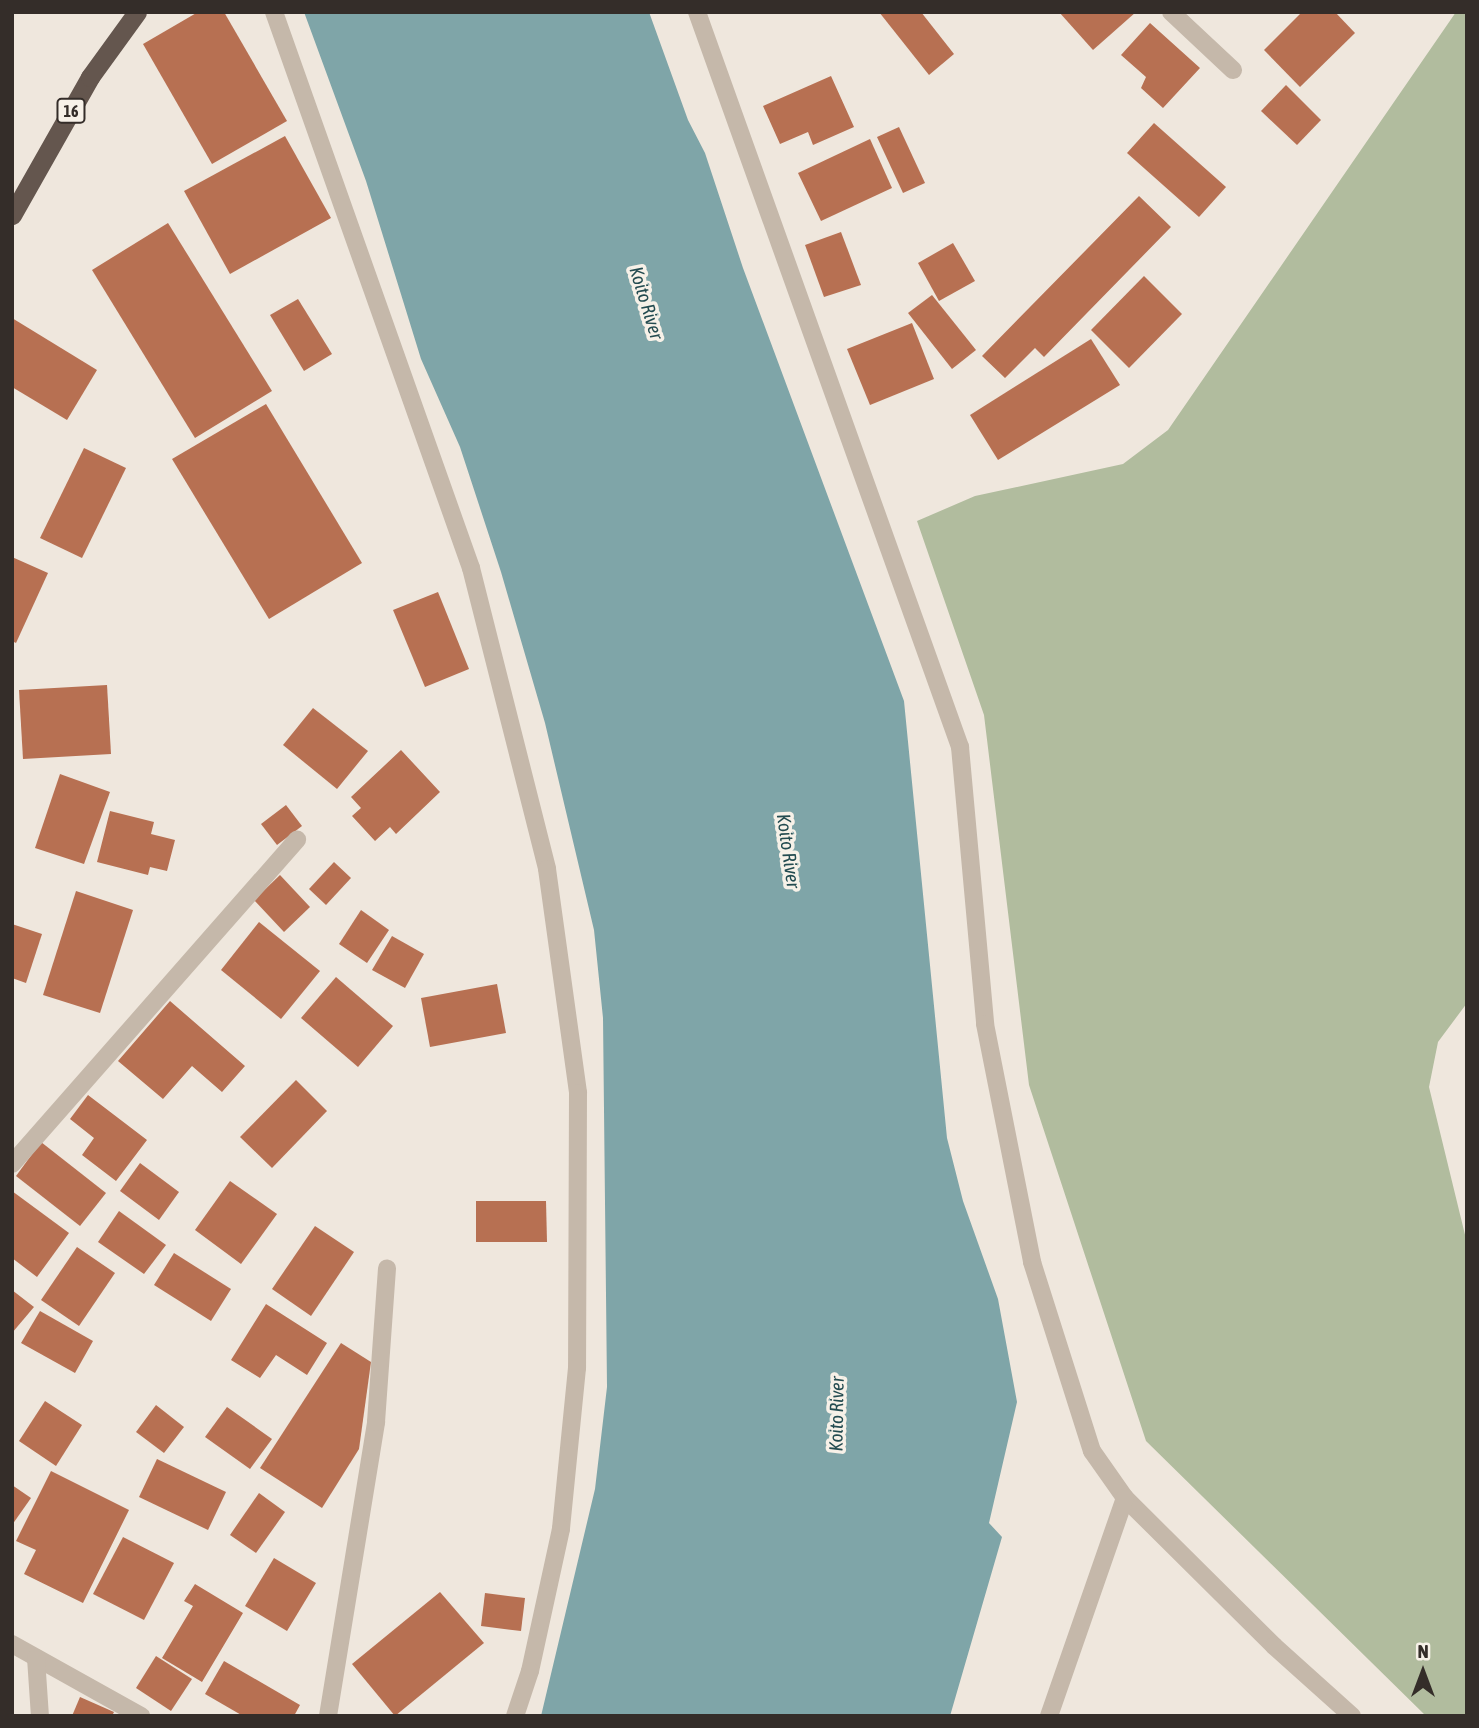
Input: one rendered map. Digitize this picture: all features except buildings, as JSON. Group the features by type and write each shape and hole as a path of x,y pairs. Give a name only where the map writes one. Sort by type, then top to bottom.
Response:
{"highway":[{"name":"16","path":"12,215 90,77 137,12"}],"street":[{"path":"274,12 471,568 548,882 578,1093 577,1368 561,1529 530,1671 515,1716"},
{"path":"697,12 960,747 985,1024 1032,1262 1092,1451 1125,1498 1274,1646 1352,1716"},
{"path":"1171,12 1233,70"},
{"path":"12,1164 297,840"},
{"path":"328,1716 376,1422 387,1268"},
{"path":"1049,1716 1125,1498"},
{"path":"12,1644 141,1716"},
{"path":"36,1658 40,1716"}],"green space":[{"path":"1456,12 1467,12 1467,1003 1438,1042 1429,1087 1467,1243 1467,1716 1426,1716 1146,1441 1029,1085 984,715 917,521 975,496 1123,464 1168,430"}],"water":[{"name":"Koito River","path":"304,12 649,12 688,120 705,153 743,268 904,701 947,1138 963,1201 998,1299 1017,1402 989,1523 1002,1537 950,1716 541,1716 595,1489 607,1387 603,1018 594,930 545,723 501,572 460,447 421,359 366,181"}]}
